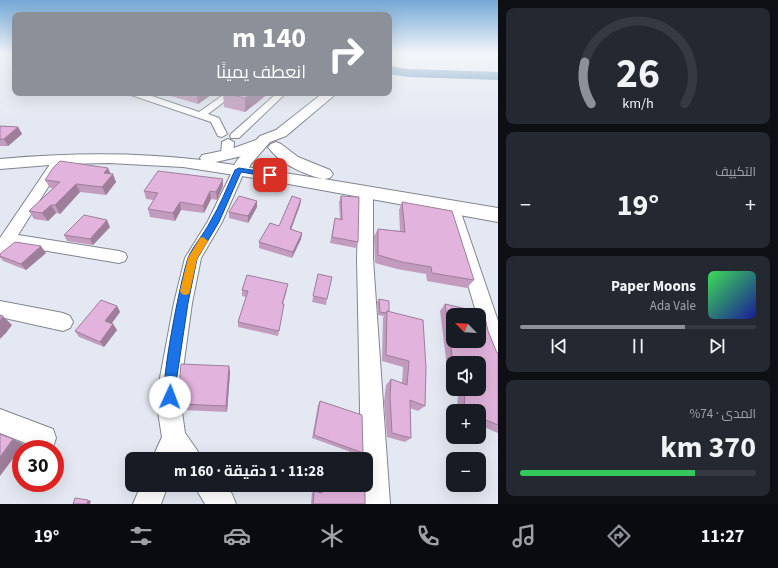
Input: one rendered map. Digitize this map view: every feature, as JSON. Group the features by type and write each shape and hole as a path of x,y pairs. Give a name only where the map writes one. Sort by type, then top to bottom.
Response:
{"main road":[{"path":"250,167 328,96"},
{"path":"208,158 228,142 244,151 259,144 265,139 278,140"},
{"path":"278,140 283,156 296,164 329,176"},
{"path":"250,167 259,144"},
{"path":"0,158 79,152 128,151 208,158 366,191 498,215"},
{"path":"0,164 124,158 250,167 329,176 498,206"}],"street":[{"path":"143,96 215,120 228,142 279,96"},
{"path":"201,115 228,96"},
{"path":"59,160 4,245 119,257"},
{"path":"170,448 170,383 183,303 193,258 250,167"},
{"path":"366,191 365,259 376,504"},
{"path":"452,207 498,351"},
{"path":"0,309 63,322"},
{"path":"0,421 44,438"},
{"path":"147,504 152,492"},
{"path":"213,492 222,504"}],"building":[{"path":"236,96 248,96 245,98"},
{"path":"0,126 18,127 4,139 0,139"},
{"path":"60,161 108,168 104,173 113,174 102,187 76,184 55,205 51,205 42,213 29,211 60,182 45,180"},
{"path":"158,171 223,179 216,192 210,191 203,206 180,202 173,213 148,209 158,193 144,191"},
{"path":"239,196 257,201 248,216 229,212"},
{"path":"292,196 301,199 290,229 302,233 293,252 259,242 270,223 279,226"},
{"path":"341,196 359,197 358,242 332,237 335,218 342,220"},
{"path":"402,202 452,211 474,280 432,273 431,267 402,262 378,255 378,229 405,232"},
{"path":"84,215 107,220 90,239 64,235"},
{"path":"15,242 41,246 21,264 0,256 0,254"},
{"path":"318,274 332,277 327,299 313,296"},
{"path":"247,275 288,284 282,304 284,304 279,331 238,322 248,291 242,290"},
{"path":"379,299 389,301 389,312 380,312"},
{"path":"101,300 117,306 105,321 113,324 100,342 75,331"},
{"path":"445,304 462,308 446,308 446,311"},
{"path":"387,311 423,320 426,368 425,406 410,400 411,438 392,433 390,397 391,379 407,385 409,361 386,355"},
{"path":"486,322 488,331 498,353 498,425 486,420 486,404 464,404 465,396 486,396 486,356 452,356 451,348 486,348"},
{"path":"181,364 229,366 226,406 180,404"},
{"path":"320,401 362,415 363,452 314,435"},
{"path":"0,434 13,439 0,457"},
{"path":"314,492 365,492 365,504 313,504"},
{"path":"75,498 88,500 87,504 73,504"}],"slow traffic":[{"path":"185,291 193,258 203,241"}],"route":[{"path":"170,397 170,383 183,303 193,258 215,222 239,170 270,175"}]}
